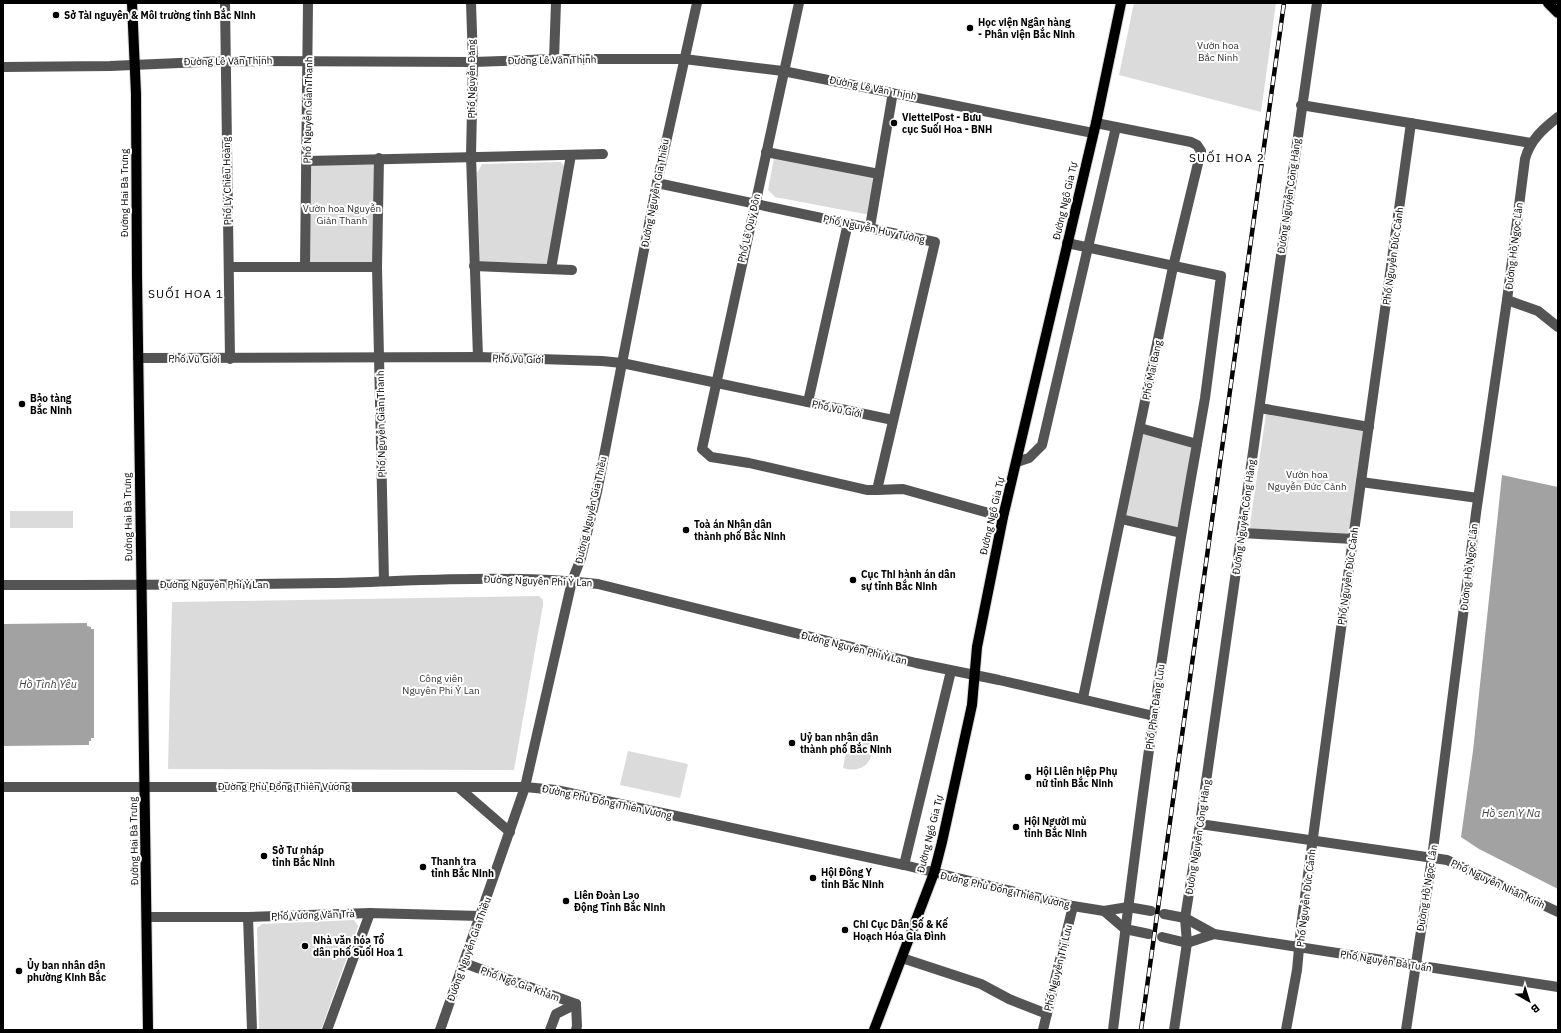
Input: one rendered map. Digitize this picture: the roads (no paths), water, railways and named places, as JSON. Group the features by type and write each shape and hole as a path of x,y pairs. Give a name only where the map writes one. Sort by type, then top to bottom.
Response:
{"main road":[{"name":"Đường Hai Bà Trưng","path":"132,3 135,64 148,1030"},
{"name":"Đường Ngô Gia Tự","path":"874,1030 934,873 972,705 976,676 977,647 1003,517 1094,128 1121,3"},
{"path":"1548,3 1558,13"}],"street":[{"name":"Phố Lý Chiêu Hoàng","path":"225,3 230,360"},
{"name":"Phố Nguyễn Giản Thanh","path":"305,266 308,3"},
{"name":"Phố Nguyễn Đăng","path":"471,3 473,62 471,156 478,358"},
{"path":"554,59 556,3"},
{"name":"Đường Nguyễn Gia Thiều","path":"440,1030 525,787 572,581 581,558 597,492 657,183 697,3"},
{"name":"Phố Lê Quý Đôn","path":"799,3 702,447 705,453 711,457 749,463 867,490 876,490"},
{"name":"Đường Nguyễn Công Hãng","path":"1174,1030 1187,943 1185,918 1242,533 1301,105 1317,3"},
{"name":"Đường Lê Văn Thịnh","path":"3,67 308,60 473,62 554,59 684,59 783,71 1094,128"},
{"path":"870,227 893,92"},
{"path":"1301,105 1531,143"},
{"name":"Đường Hồ Ngọc Lân","path":"1406,1030 1432,858 1478,498 1507,300 1525,159 1531,143 1558,117"},
{"name":"Phố Nguyễn Đức Cảnh","path":"1286,1030 1300,947 1353,539 1411,123"},
{"path":"1017,462 1029,458 1042,444 1116,127"},
{"name":"Phố Mai Bang","path":"1082,698 1200,149 1193,143 1116,127 1094,128"},
{"path":"766,152 879,174"},
{"path":"307,161 379,158 603,154"},
{"path":"551,269 571,155"},
{"name":"Phố Nguyễn Giản Thanh","path":"379,158 377,267 384,581"},
{"name":"Phố Nguyễn Huy Tưởng","path":"657,183 755,205 848,222 935,242 876,490"},
{"path":"808,402 848,222"},
{"path":"1067,243 1174,267"},
{"path":"474,266 572,270"},
{"path":"229,267 377,267"},
{"name":"Phố Phan Đăng Lưu","path":"1112,1030 1154,716 1181,532 1205,398 1221,276 1174,267"},
{"path":"1507,300 1538,311 1558,327"},
{"name":"Phố Vũ Giới","path":"138,358 230,360 478,358 602,361 622,363 892,420"},
{"path":"1260,408 1369,427"},
{"path":"1140,428 1196,444"},
{"path":"1361,482 1478,498"},
{"path":"876,490 903,489 1003,517"},
{"path":"1121,519 1181,532"},
{"path":"1242,533 1353,539"},
{"name":"Đường Nguyên Phi Ỷ Lan","path":"3,585 481,579 572,581 598,584 951,671 1082,698 1154,716"},
{"path":"904,865 951,671"},
{"name":"Đường Phù Đổng Thiên Vương","path":"3,787 525,787 556,790 904,865 1074,906 1104,911 1128,907 1150,912"},
{"path":"458,787 510,832"},
{"name":"Phố Nguyễn Nhân Kính","path":"1200,824 1447,860 1558,912"},
{"name":"Phố Nguyễn Thị Lưu","path":"1043,1030 1074,906"},
{"path":"1104,911 1125,929 1149,934"},
{"path":"327,1030 370,913"},
{"name":"Phố Vương Văn Trà","path":"147,917 248,917 370,913 480,916"},
{"path":"1164,914 1185,918 1214,934"},
{"path":"248,917 252,1030"},
{"path":"1162,937 1187,943 1214,934"},
{"name":"Phố Nguyễn Bá Tuấn","path":"1214,934 1558,987"},
{"path":"902,958 981,984 1009,999 1046,1014"},
{"name":"Phố Ngô Gia Khảm","path":"464,963 576,1004"},
{"path":"576,1004 576,1030"},
{"name":"Phố Ngô Gia Khảm","path":"550,1030 556,1014 576,1004"}],"water":[{"name":"Hồ sen Y Na","path":"1502,475 1558,487 1558,889 1479,849 1461,837 1473,751"},
{"name":"Hồ Tình Yêu","path":"87,623 87,626 94,629 94,738 91,738 89,745 3,746 3,624"}],"railway":[{"path":"1141,1030 1284,3"}],"place":[{"name":"Sở Tài nguyên & Môi trường tỉnh Bắc Ninh","path":"56,15"},
{"name":"Học viện Ngân hàng - Phân viện Bắc Ninh","path":"970,28"},
{"name":"ViettelPost - Bưu cục Suối Hoa - BNH","path":"894,123"},
{"name":"Bảo tàng Bắc Ninh","path":"22,404"},
{"name":"Toà án Nhân dân thành phố Bắc Ninh","path":"686,530"},
{"name":"Cục Thi hành án dân sự tỉnh Bắc Ninh","path":"853,580"},
{"name":"Uỷ ban nhân dân thành phố Bắc Ninh","path":"792,743"},
{"name":"Hội Liên hiệp Phụ nữ tỉnh Bắc Ninh","path":"1028,777"},
{"name":"Hội Người mù tỉnh Bắc Ninh","path":"1016,827"},
{"name":"Sở Tư pháp tỉnh Bắc Ninh","path":"264,856"},
{"name":"Thanh tra tỉnh Bắc Ninh","path":"423,867"},
{"name":"Hội Đông Y tỉnh Băc Ninh","path":"813,878"},
{"name":"Liên Đoàn Lao Động Tỉnh Bắc Ninh","path":"566,901"},
{"name":"Chi Cục Dân Số & Kế Hoạch Hóa Gia Đình","path":"845,930"},
{"name":"Nhà văn hóa Tổ dân phố Suối Hoa 1","path":"305,946"},
{"name":"Ủy ban nhân dân phường Kinh Bắc","path":"19,971"}],"district":[{"name":"SUỐI HOA 2","path":"1227,157"},
{"name":"SUỐI HOA 1","path":"186,293"}],"park label":[{"name":"Vườn hoa Bắc Ninh","path":"1218,50"},
{"name":"Vườn hoa Nguyễn Giản Thanh","path":"342,214"},
{"name":"Vườn hoa Nguyễn Đức Cảnh","path":"1307,480"},
{"name":"Công viên Nguyên Phi Ỷ Lan","path":"441,684"}]}
